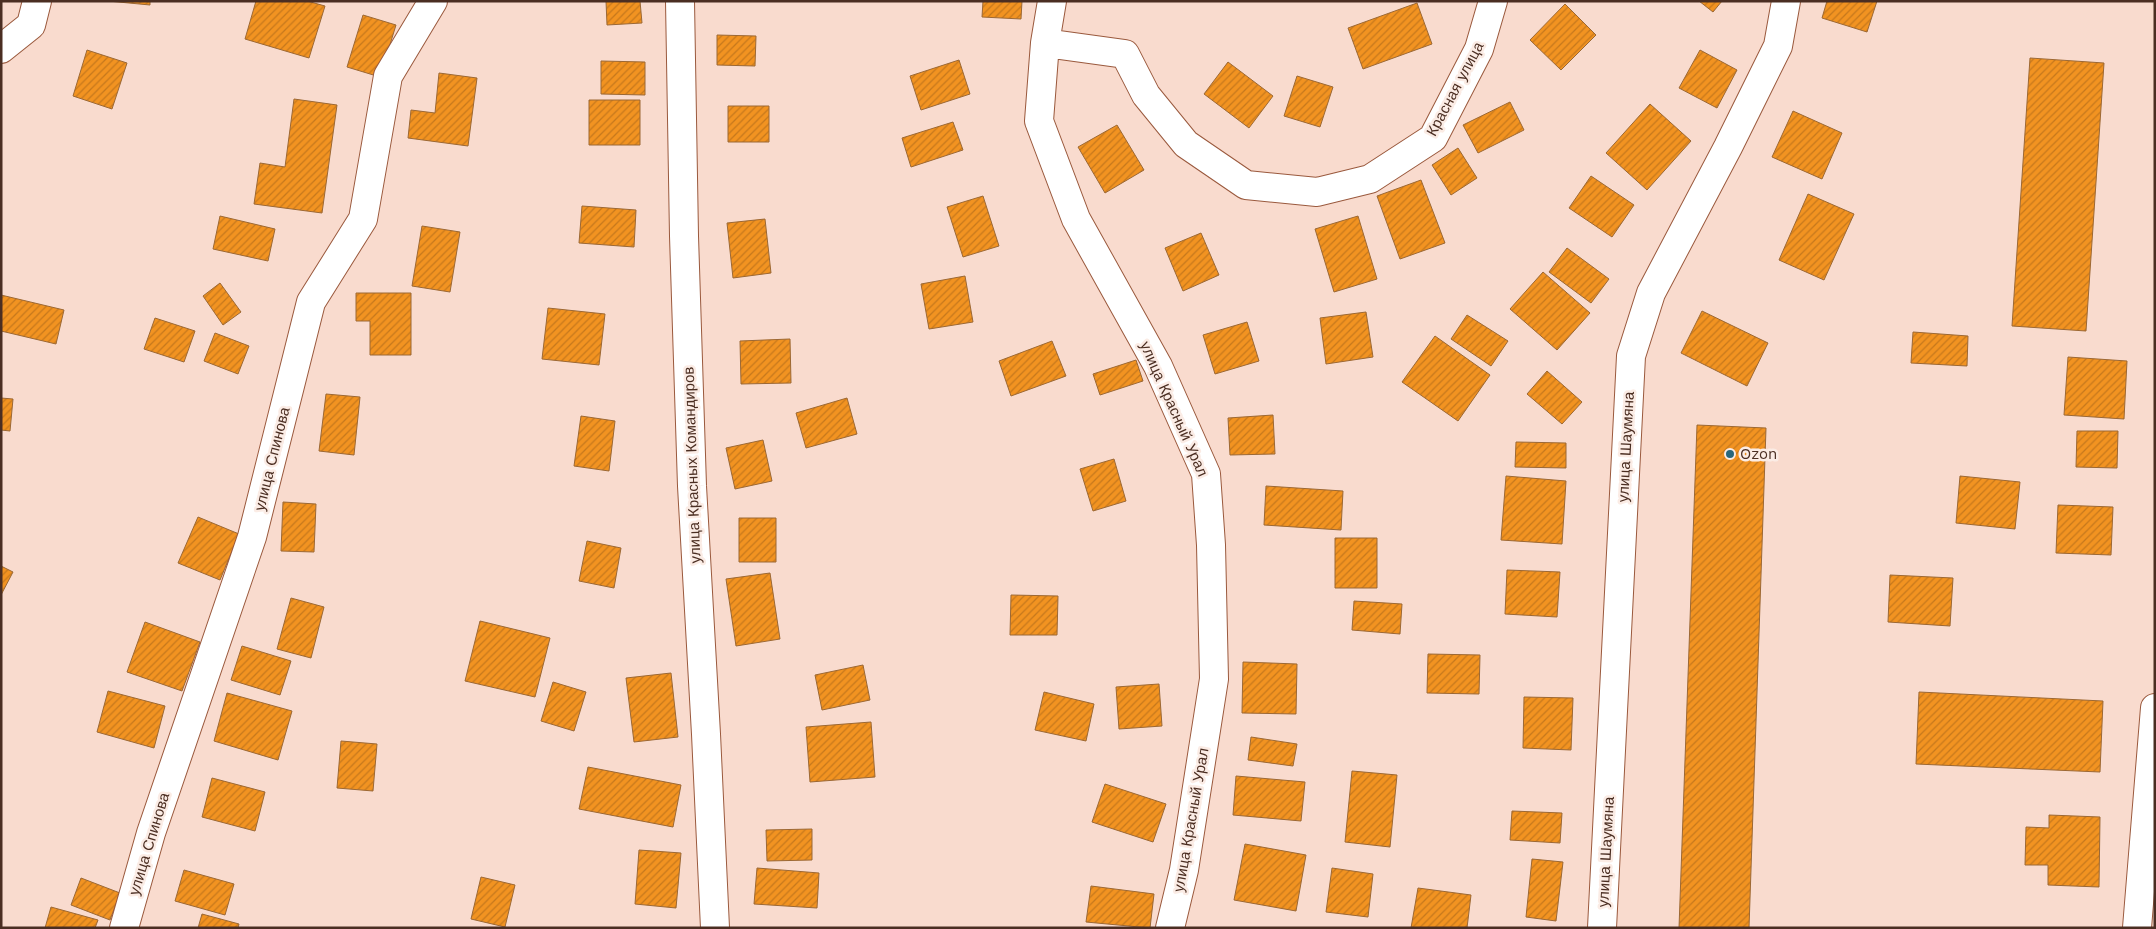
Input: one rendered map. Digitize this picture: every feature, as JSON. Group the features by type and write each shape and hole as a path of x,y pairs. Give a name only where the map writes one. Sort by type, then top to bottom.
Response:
{"street":[{"path":"1,49 31,25 37,1"},
{"name":"улица Спинова","path":"124,928 150,833 252,537 311,302 363,219 388,76 433,1"},
{"name":"улица Красных Командиров","path":"680,1 684,236 692,486 715,928"},
{"name":"улица Красный Урал","path":"1052,1 1045,43 1039,121 1076,219 1158,366 1206,474 1212,545 1214,679 1184,870 1170,928"},
{"name":"Красная улица","path":"1045,43 1125,54 1146,95 1186,144 1246,185 1317,192 1370,179 1433,138 1479,49 1493,1"},
{"name":"улица Шаумяна","path":"1602,928 1631,356 1651,293 1728,147 1778,46 1786,1"},
{"path":"2137,928 2155,708"}],"building":[{"path":"108,1 150,1 150,5"},
{"path":"256,1 307,1 325,6 309,58 245,39"},
{"path":"606,1 640,1 642,23 607,25"},
{"path":"983,1 1022,1 1021,19 982,17"},
{"path":"1699,1 1722,1 1713,12"},
{"path":"1827,1 1877,1 1867,32 1822,18"},
{"path":"1417,3 1432,44 1363,69 1348,28"},
{"path":"1565,4 1596,35 1561,70 1530,40"},
{"path":"363,15 396,25 380,77 347,67"},
{"path":"717,35 756,36 755,66 717,65"},
{"path":"87,50 127,63 112,109 73,96"},
{"path":"1700,50 1737,70 1717,108 1679,88"},
{"path":"2030,58 2104,63 2086,331 2012,326"},
{"path":"959,60 970,94 921,110 910,76"},
{"path":"601,61 645,62 645,95 601,94"},
{"path":"1228,62 1273,96 1249,128 1204,94"},
{"path":"439,73 477,78 468,146 408,138 411,110 435,113"},
{"path":"1297,76 1333,87 1320,127 1284,116"},
{"path":"294,99 337,105 322,213 254,204 260,163 285,167"},
{"path":"589,100 640,100 640,145 589,145"},
{"path":"1510,102 1524,130 1478,153 1463,125"},
{"path":"1650,104 1691,141 1647,190 1606,153"},
{"path":"728,106 769,106 769,142 728,142"},
{"path":"1793,111 1842,133 1822,179 1772,157"},
{"path":"953,122 963,150 911,167 902,138"},
{"path":"1117,125 1144,170 1105,193 1078,147"},
{"path":"1458,148 1477,178 1451,195 1432,165"},
{"path":"1591,176 1634,205 1612,237 1569,208"},
{"path":"1421,180 1445,243 1400,259 1377,196"},
{"path":"1808,194 1854,214 1824,280 1779,260"},
{"path":"983,196 999,246 963,257 947,207"},
{"path":"582,206 636,210 634,247 579,243"},
{"path":"220,216 275,229 268,261 213,249"},
{"path":"1358,216 1377,279 1334,292 1315,229"},
{"path":"765,219 771,273 733,278 727,223"},
{"path":"422,226 460,232 450,292 412,286"},
{"path":"1201,233 1219,275 1183,291 1165,248"},
{"path":"1567,248 1609,279 1591,303 1549,272"},
{"path":"1543,272 1590,313 1557,350 1510,309"},
{"path":"965,276 973,322 929,329 921,284"},
{"path":"220,283 241,312 223,325 203,296"},
{"path":"356,293 411,293 411,355 370,355 370,321 356,321"},
{"path":"1,295 64,310 56,344 1,331"},
{"path":"548,308 605,314 599,365 542,359"},
{"path":"1702,311 1768,343 1747,386 1681,353"},
{"path":"1366,312 1373,357 1326,364 1320,318"},
{"path":"1467,315 1508,341 1491,366 1451,339"},
{"path":"155,318 195,331 184,362 144,349"},
{"path":"1247,322 1259,361 1215,374 1203,335"},
{"path":"1913,332 1968,336 1967,366 1911,363"},
{"path":"215,333 249,346 238,374 204,361"},
{"path":"1435,336 1490,375 1458,421 1402,382"},
{"path":"790,339 791,383 741,384 740,341"},
{"path":"1052,341 1066,376 1011,396 999,361"},
{"path":"2068,357 2127,361 2124,419 2064,415"},
{"path":"1136,360 1143,381 1100,395 1093,374"},
{"path":"1547,371 1582,402 1562,424 1527,394"},
{"path":"326,394 360,397 354,455 319,451"},
{"path":"1,398 13,399 10,431 1,430"},
{"path":"847,398 857,434 806,448 796,413"},
{"path":"1273,415 1275,454 1230,455 1228,418"},
{"path":"581,416 615,421 609,471 574,466"},
{"path":"1697,425 1766,428 1749,928 1679,928"},
{"path":"2077,431 2118,431 2117,468 2076,467"},
{"path":"763,440 772,481 735,489 726,448"},
{"path":"1516,442 1566,443 1566,468 1515,467"},
{"path":"1114,459 1126,501 1093,511 1080,469"},
{"path":"1506,476 1566,481 1562,544 1501,540"},
{"path":"1960,476 2020,482 2015,529 1956,523"},
{"path":"1266,486 1343,491 1341,530 1264,525"},
{"path":"283,502 316,504 314,552 281,551"},
{"path":"2058,505 2113,507 2111,555 2056,553"},
{"path":"198,517 239,534 220,580 178,563"},
{"path":"739,518 776,518 776,562 739,562"},
{"path":"1335,538 1377,538 1377,588 1335,588"},
{"path":"587,541 621,548 614,588 579,581"},
{"path":"1,566 13,572 1,595"},
{"path":"1507,570 1560,572 1557,617 1505,614"},
{"path":"770,573 780,639 736,646 726,579"},
{"path":"1890,575 1953,578 1950,626 1888,622"},
{"path":"1011,595 1058,596 1057,635 1010,635"},
{"path":"291,598 324,607 311,658 277,649"},
{"path":"1354,601 1402,604 1400,634 1352,630"},
{"path":"480,621 550,638 535,697 465,681"},
{"path":"145,622 200,642 182,691 127,672"},
{"path":"242,646 291,661 280,695 231,680"},
{"path":"1428,654 1480,655 1479,694 1427,693"},
{"path":"1243,662 1297,664 1296,714 1242,713"},
{"path":"863,665 870,700 822,710 815,675"},
{"path":"671,673 678,737 634,742 626,678"},
{"path":"553,682 586,692 574,731 541,721"},
{"path":"1159,684 1162,726 1119,729 1116,687"},
{"path":"108,691 165,706 154,748 97,732"},
{"path":"1044,692 1094,704 1086,741 1035,730"},
{"path":"1919,692 2103,701 2100,772 1916,764"},
{"path":"227,693 292,711 278,760 214,741"},
{"path":"1524,697 1573,698 1571,750 1523,748"},
{"path":"871,722 875,777 810,782 806,727"},
{"path":"1251,737 1297,744 1293,766 1248,760"},
{"path":"341,741 377,744 373,791 337,788"},
{"path":"588,767 681,785 673,827 579,809"},
{"path":"1352,771 1397,775 1390,847 1345,842"},
{"path":"1236,776 1305,782 1301,821 1233,815"},
{"path":"212,778 265,792 255,831 202,817"},
{"path":"1105,784 1166,804 1153,842 1092,822"},
{"path":"1512,811 1562,813 1560,843 1510,840"},
{"path":"2049,815 2100,817 2099,887 2048,885 2048,865 2025,865 2026,827 2049,828"},
{"path":"812,829 812,860 767,861 766,830"},
{"path":"1245,844 1306,855 1296,911 1234,900"},
{"path":"639,850 681,853 676,908 635,904"},
{"path":"1532,859 1563,862 1556,921 1526,917"},
{"path":"757,868 819,873 817,908 754,904"},
{"path":"1332,868 1373,874 1368,917 1326,912"},
{"path":"184,870 234,884 225,915 175,901"},
{"path":"481,877 515,885 505,927 471,919"},
{"path":"81,878 120,893 110,920 71,905"},
{"path":"1091,886 1154,894 1150,928 1086,922"},
{"path":"1418,888 1471,895 1467,928 1411,928"},
{"path":"51,907 98,920 95,928 45,928"},
{"path":"202,914 239,924 238,928 198,928"}],"place":[{"name":"Ozon","path":"1730,454"}]}
